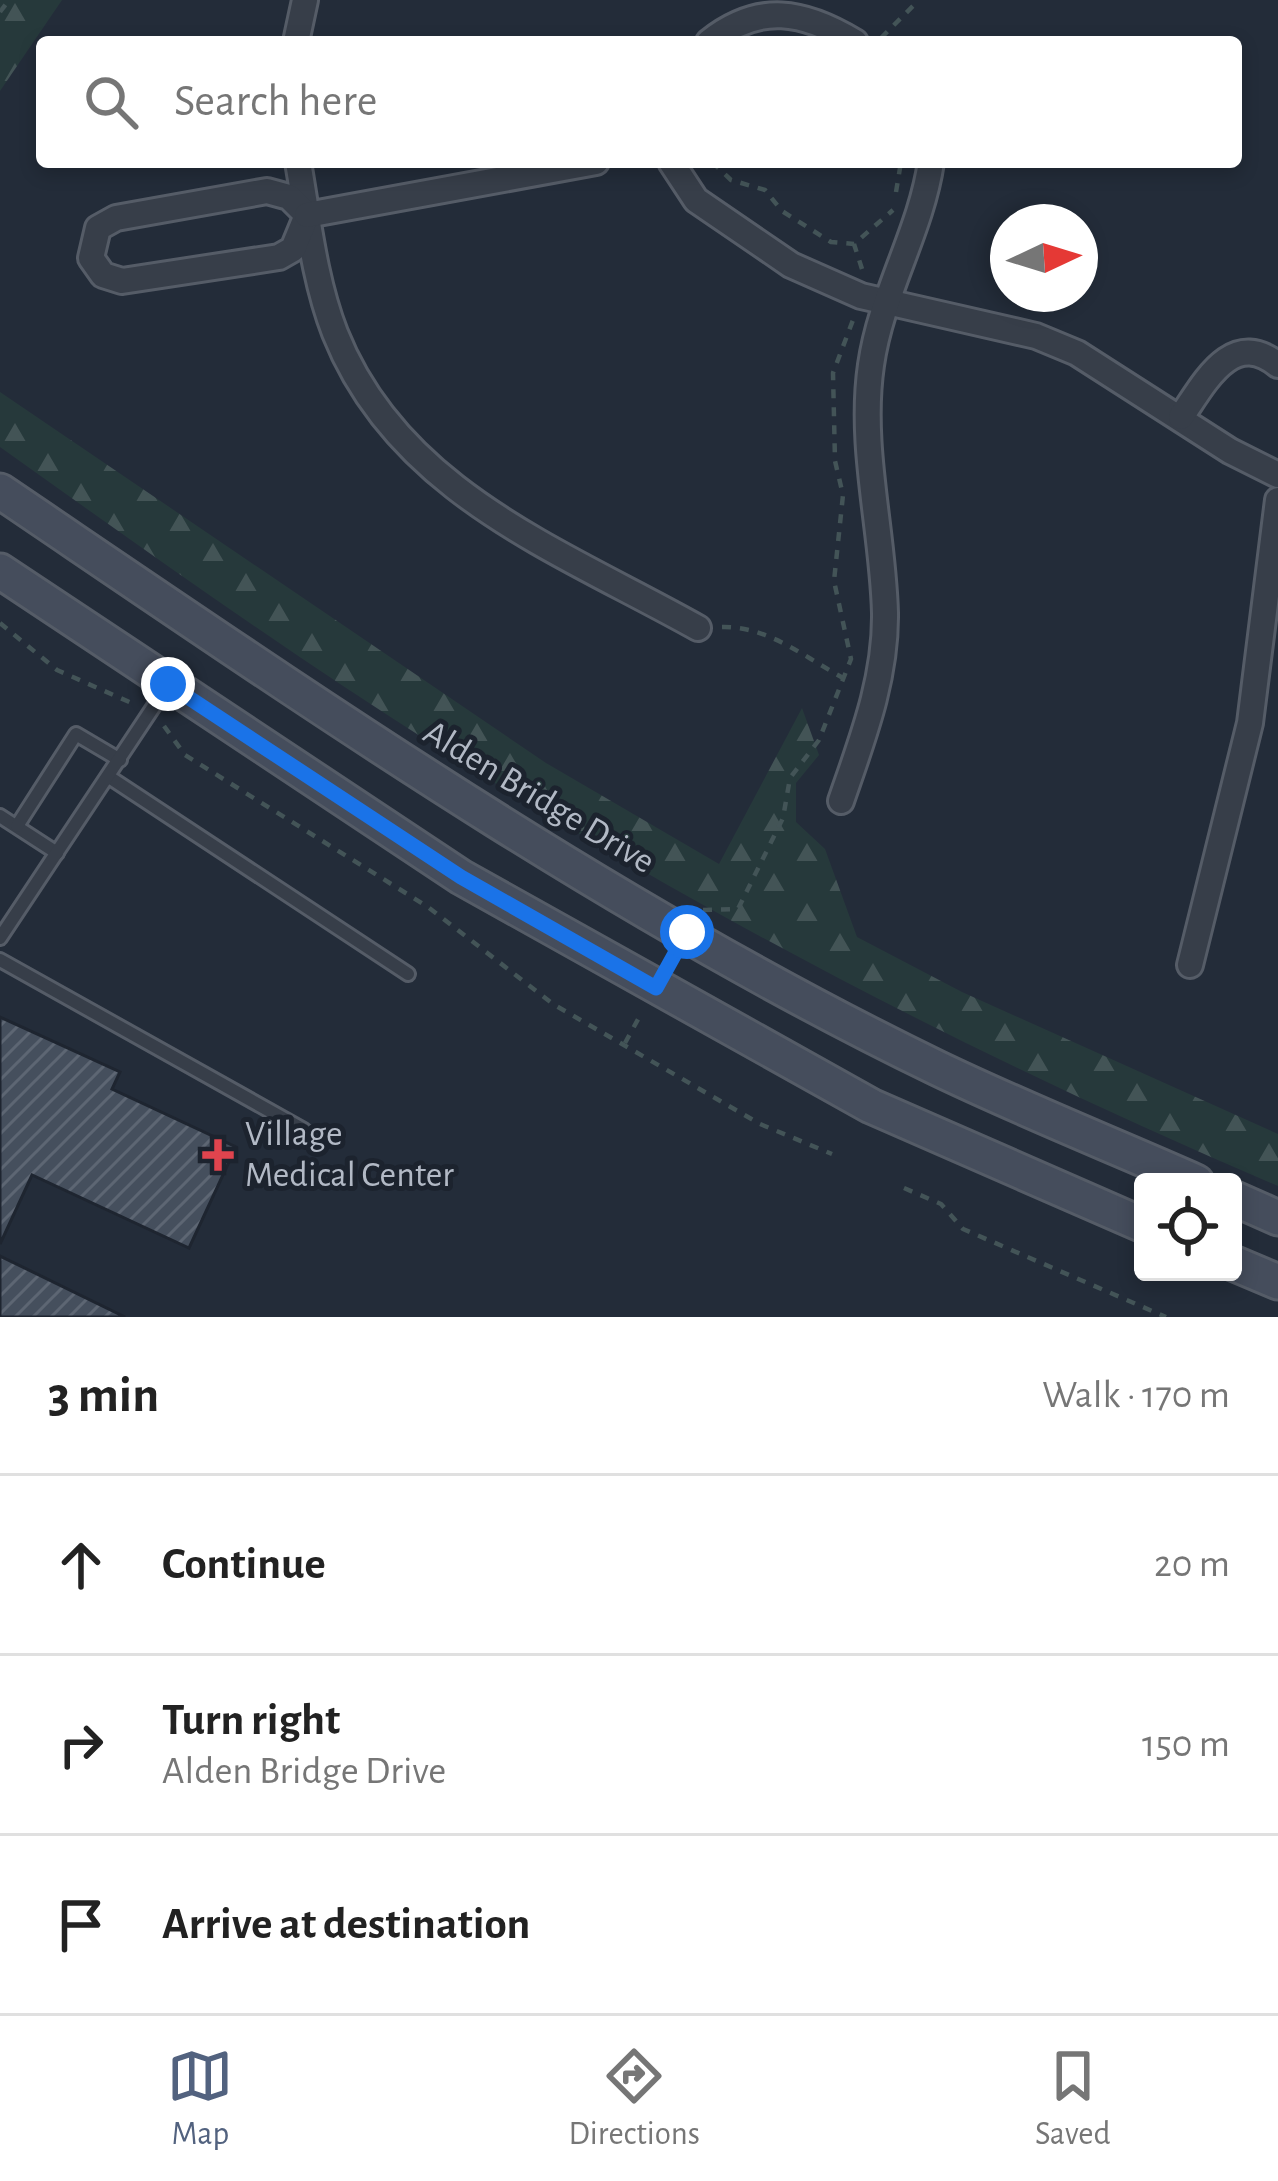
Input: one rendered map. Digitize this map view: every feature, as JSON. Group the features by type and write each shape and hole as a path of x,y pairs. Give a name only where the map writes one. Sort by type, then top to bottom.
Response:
{"street":[{"path":"297,36 305,0"},
{"path":"719,36 744,20 780,12 815,18 845,36"},
{"path":"299,168 319,281 357,382 425,468 466,498 698,628"},
{"path":"308,215 563,168"},
{"path":"675,168 696,200 791,265 873,299 1036,336 1114,374 1229,451 1278,476"},
{"path":"842,801 877,683 885,615 869,421 873,299 928,168"},
{"path":"267,191 290,197 308,215 293,249 279,257 122,281 103,275 91,258 98,228 116,218 267,191"},
{"path":"1181,417 1215,367 1236,352 1258,352 1278,365"},
{"name":"Alden Bridge Drive","path":"0,491 490,817 687,932 939,1069 1176,1173"},
{"path":"1190,965 1250,723 1278,500"},
{"path":"0,571 461,877 871,1106 1134,1221"},
{"path":"1242,1202 1278,1218"},
{"path":"1242,1267 1278,1282"}],"lane":[{"path":"0,938 168,684"},
{"path":"17,826 76,734 120,760"},
{"path":"109,777 408,974"},
{"path":"0,816 57,853"},
{"path":"0,960 304,1130"}],"path":[{"path":"0,12 9,0"},
{"path":"884,36 919,0"},
{"path":"718,168 731,180 765,190 782,212 831,242 854,244 893,211 901,168"},
{"path":"687,932 701,910 738,909 783,818 790,778 819,740 846,680 851,658 834,580 843,495 835,461 833,373 873,299 854,244"},
{"path":"0,623 56,670 150,715 185,755 428,907 553,1004 760,1124 832,1154"},
{"path":"698,628 745,627 846,680 877,683"},
{"path":"625,1043 656,988"},
{"path":"904,1188 941,1204 963,1229 1166,1317"}],"green space":[{"path":"0,0 62,0 36,36 0,91"},
{"path":"0,392 546,763 719,864 802,708 819,755 796,783 796,822 825,849 857,937 962,992 1278,1134 1278,1186 1061,1089 847,983 638,868 434,745 0,447"}],"building":[{"path":"0,1017 120,1072 112,1089 236,1147 189,1248 32,1175 0,1244"},
{"path":"0,1256 125,1317 0,1317"}],"place":[{"name":"Village Medical Center","path":"218,1155"}],"route":[{"path":"168,684 461,877 656,988 687,932"}]}
